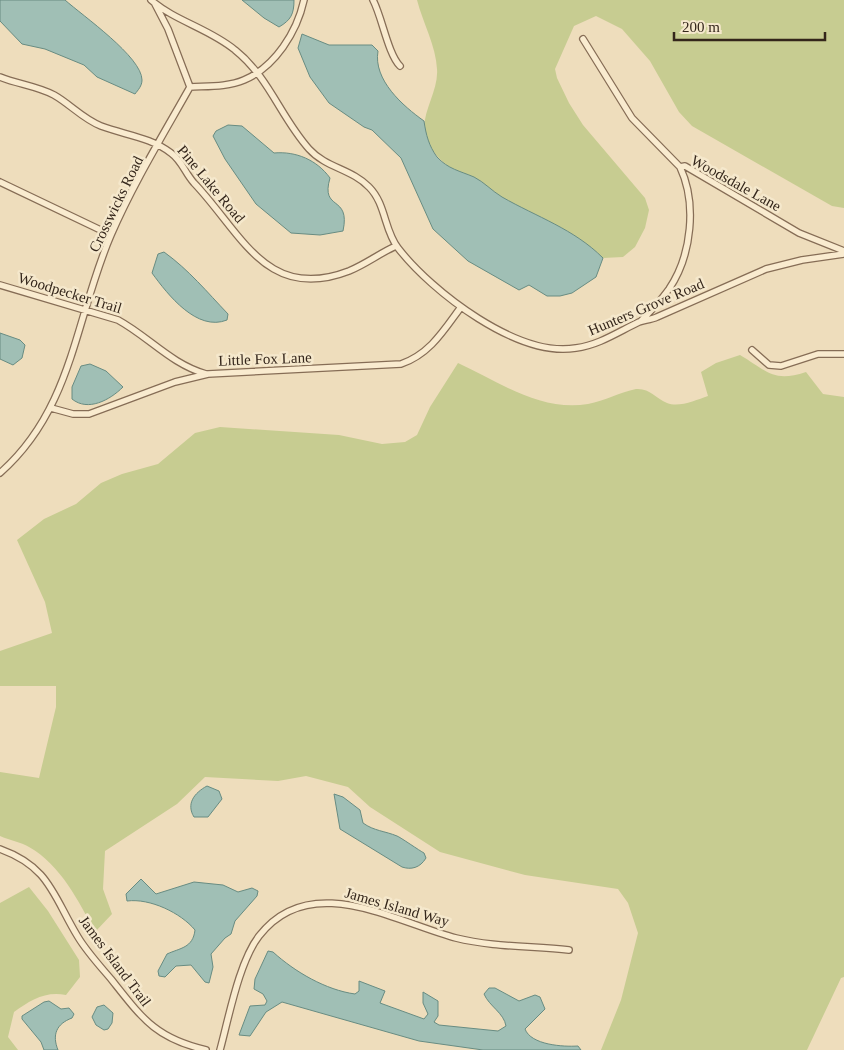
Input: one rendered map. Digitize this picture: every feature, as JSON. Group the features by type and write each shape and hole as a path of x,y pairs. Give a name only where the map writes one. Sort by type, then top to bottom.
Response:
{"street":[{"path":"153,2 168,29 190,87 236,82 258,72 279,52 292,35 304,0"},
{"path":"373,0 382,17 393,56 400,66"},
{"name":"Hunters Grove Road","path":"153,2 224,41 258,72 308,148 320,160 355,176 371,188 380,203 396,246 422,274 461,307 521,340 546,348 566,350 589,346 640,321 657,318 774,266 844,252"},
{"name":"Woodsdale Lane","path":"583,39 632,118 680,166 685,166 799,233 844,252"},
{"name":"Pine Lake Road","path":"0,77 54,95 100,125 140,136 158,145 180,161 192,181 222,214 251,252 273,270 308,278 332,276 351,270 396,246"},
{"name":"Crosswicks Road","path":"0,472 27,446 51,408 87,310 94,280 112,235 190,87"},
{"path":"640,321 668,290 684,255 691,198 680,166"},
{"path":"0,182 112,235"},
{"name":"Woodpecker Trail","path":"0,285 118,320 132,328 175,361 208,374"},
{"name":"Little Fox Lane","path":"51,408 72,414 85,415 176,382 208,374 401,364 416,358 431,346 461,307"},
{"path":"752,350 769,365 781,366 818,354 844,354"},
{"name":"James Island Trail","path":"0,849 24,858 44,877 79,940 146,1022 172,1040 206,1050"},
{"name":"James Island Way","path":"220,1050 250,949 266,928 296,908 320,902 345,903 456,938 569,950"}],"green space":[{"path":"417,0 844,0 844,208 832,206 692,126 679,112 650,61 622,29 596,16 574,26 555,69 557,78 569,103 583,125 645,198 649,210 645,228 635,247 623,257 603,258 580,239 503,198 473,177 456,171 438,157 431,148 424,130 426,113 437,78 437,69 432,43"},
{"path":"740,355 771,374 778,376 806,372 823,394 844,397 844,977 841,978 807,1050 601,1050 621,1000 638,933 628,903 618,889 525,875 440,852 370,807 348,787 306,776 278,781 205,777 177,804 105,851 103,889 112,914 95,932 68,885 51,864 26,845 0,836 0,772 39,778 56,707 56,686 0,686 0,651 52,633 45,602 17,540 44,519 76,504 101,483 122,474 158,464 195,433 220,427 339,435 382,444 405,442 417,435 430,407 458,363 521,394 554,404 588,404 624,392 641,389 667,403 677,405 708,396 701,372 716,363"},
{"path":"29,887 48,911 79,960 80,977 66,995 45,995 14,1012 8,1037 18,1050 0,1050 0,903"}],"water":[{"path":"0,0 65,0 110,37 132,60 142,80 140,88 135,94 97,77 84,65 45,49 22,44 0,21"},
{"path":"242,0 294,0 291,16 279,27 264,18"},
{"path":"302,34 329,45 372,45 378,51 380,72 385,82 407,108 424,121 428,140 437,157 450,167 478,179 502,197 568,231 592,248 603,258 596,277 572,293 560,296 547,296 529,285 519,290 468,261 433,229 401,158 372,130 364,127 329,103 310,77 298,48"},
{"path":"228,125 242,126 274,153 298,155 319,166 330,178 329,195 343,212 343,231 320,235 291,233 256,204 225,159 213,136 216,131"},
{"path":"164,252 190,274 228,314 227,320 205,321 194,316 175,301 152,273 158,254"},
{"path":"0,333 20,340 25,345 22,358 13,365 0,359"},
{"path":"90,364 106,371 123,387 99,403 78,403 72,399 72,387 81,366"},
{"path":"207,786 219,791 222,799 208,817 194,817 191,803 195,795"},
{"path":"334,794 343,797 360,810 363,823 367,826 397,836 424,853 426,858 424,861 415,867 402,867 340,829"},
{"path":"141,879 156,894 194,882 223,885 238,892 252,888 258,891 257,896 235,921 231,934 211,954 213,967 209,983 205,982 191,965 176,966 165,977 159,976 158,971 167,954 189,944 195,930 182,918 155,904 127,901 126,894"},
{"path":"268,951 273,952 311,979 333,989 355,994 359,991 359,981 385,991 380,1003 424,1019 428,1014 423,1003 423,992 438,1001 438,1016 434,1022 439,1025 498,1031 506,1026 505,1021 484,994 489,988 495,988 519,1001 535,995 540,997 545,1009 525,1029 528,1034 540,1042 578,1046 581,1050 483,1050 419,1041 282,1002 266,1012 250,1036 239,1035 250,1006 265,1005 267,1001 263,994 254,989 255,979"},
{"path":"49,1001 61,1009 69,1008 74,1014 72,1018 62,1023 57,1031 55,1040 58,1050 44,1050 41,1042 22,1019 22,1016 44,1002"},
{"path":"104,1005 113,1013 112,1023 108,1029 104,1030 96,1025 92,1017 97,1007"}]}
